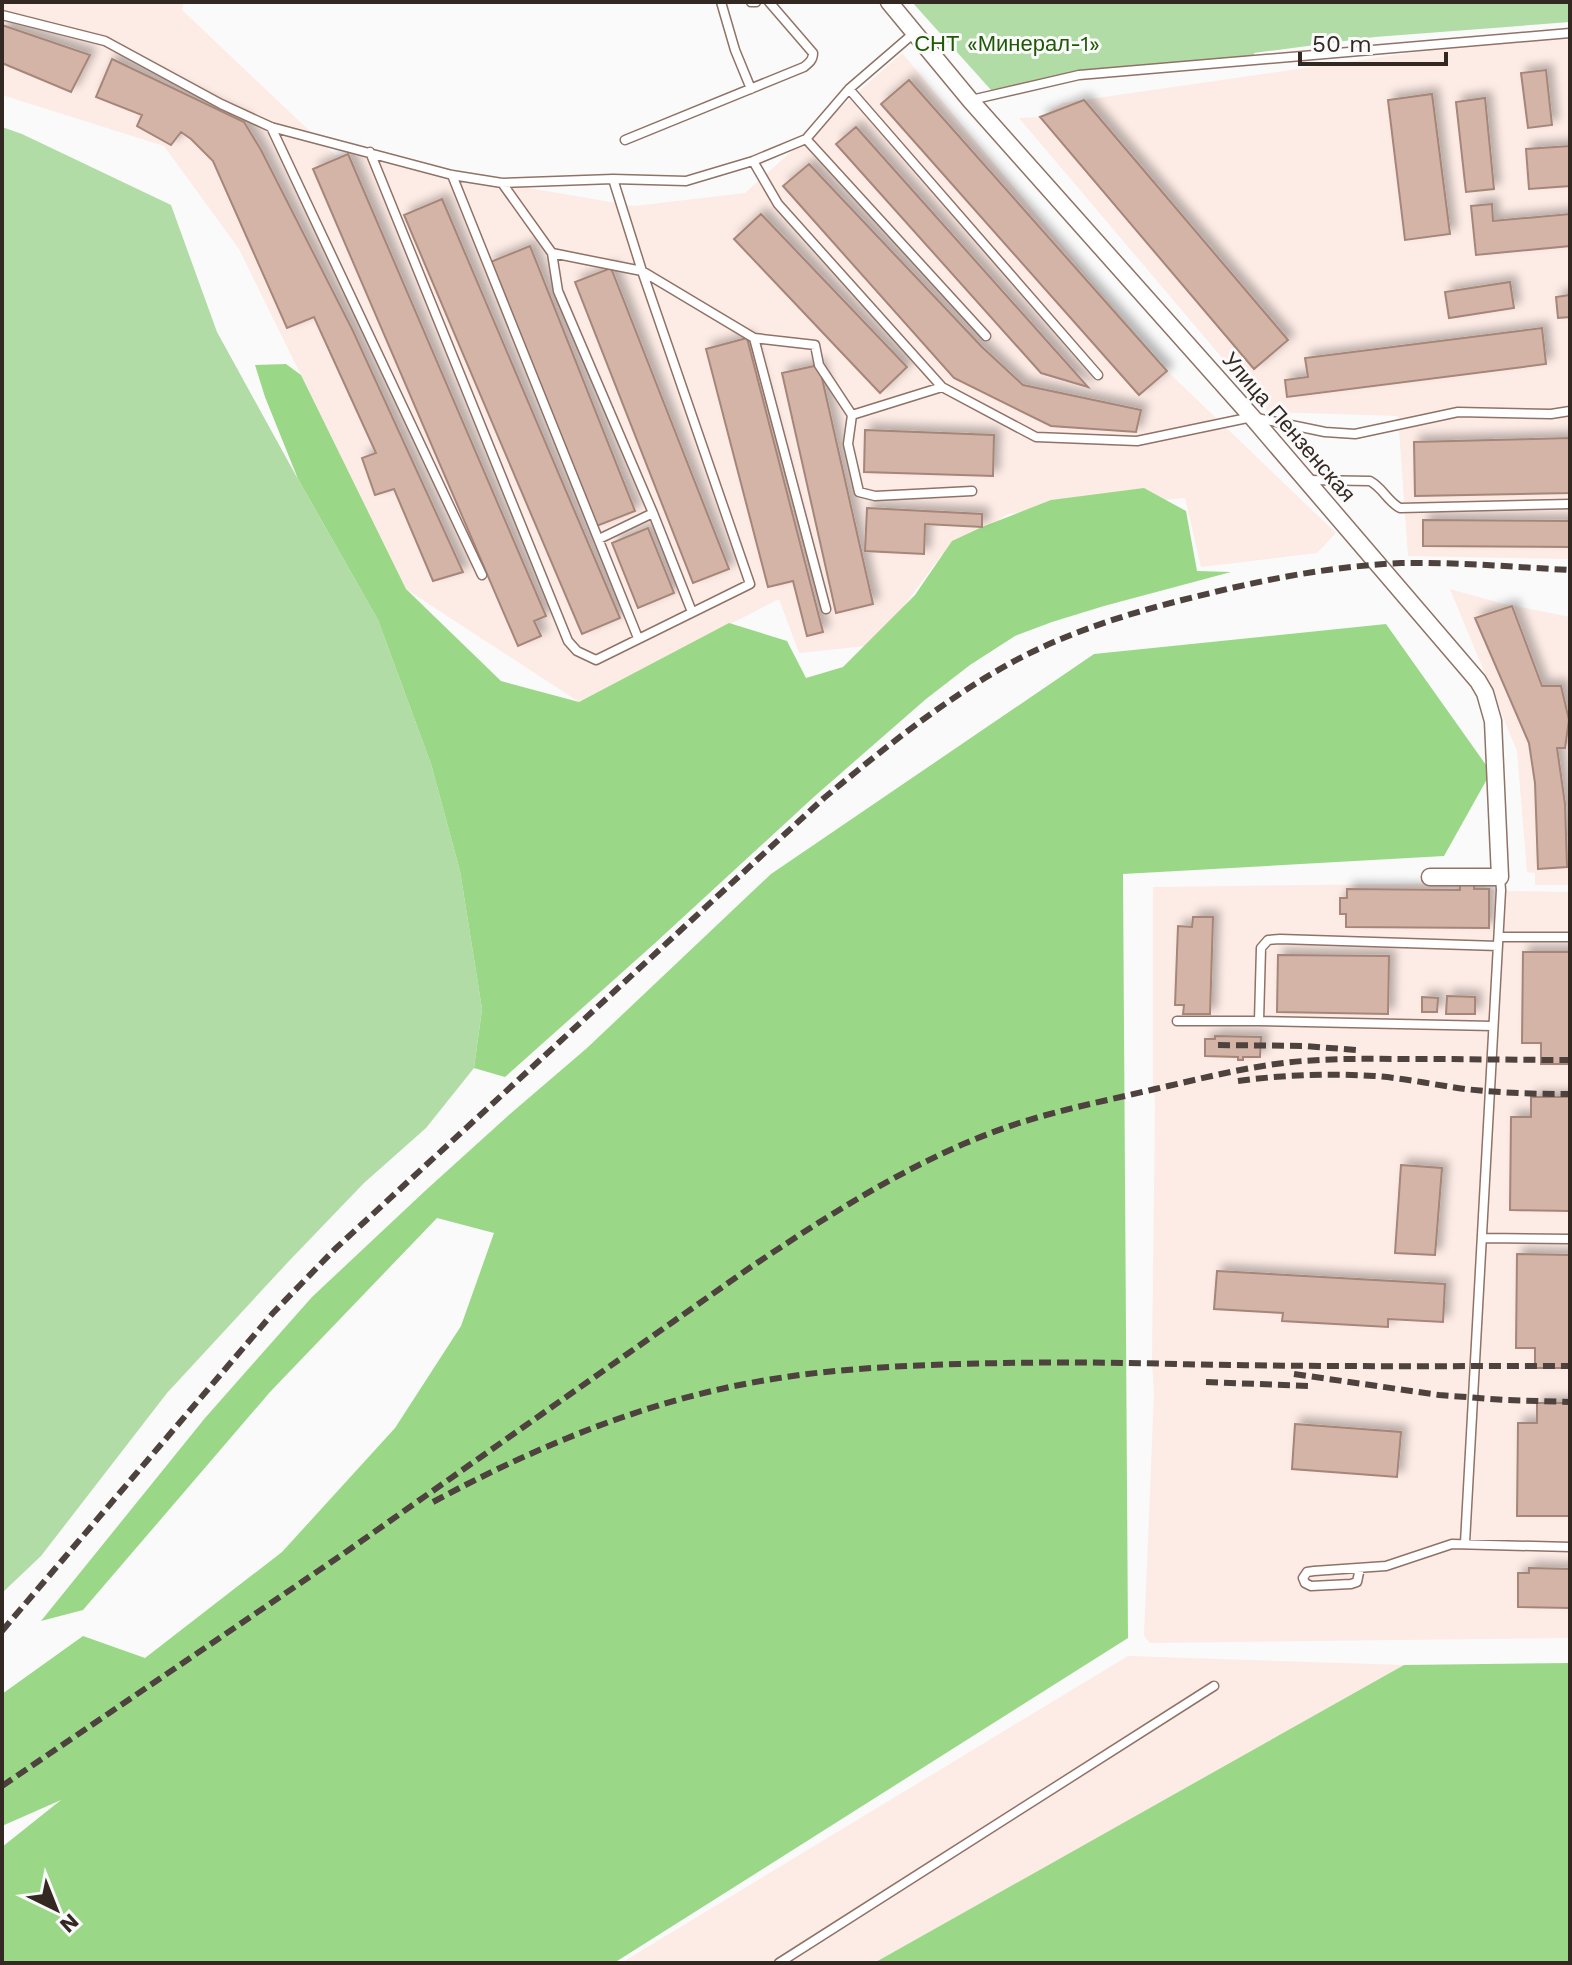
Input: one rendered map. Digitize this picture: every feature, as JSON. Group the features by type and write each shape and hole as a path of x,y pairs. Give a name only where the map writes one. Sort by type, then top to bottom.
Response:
{"street":[{"name":"Улица Пензенская","path":"889,2 970,100 1252,417 1469,669 1485,693 1493,721 1500,877"},
{"path":"1430,877 1500,877"}],"lane":[{"path":"721,2 735,50 751,89"},
{"path":"625,140 804,67 813,57 811,49 769,2"},
{"path":"2,15 105,41 221,104 271,127 452,175 502,183 613,179 686,181 753,161 806,139 849,89 914,33"},
{"path":"970,100 1079,75 1570,33"},
{"path":"849,89 1098,375"},
{"path":"271,127 482,575"},
{"path":"806,139 986,336"},
{"path":"370,152 568,641 577,651 596,660 750,584 613,179"},
{"path":"753,161 778,204 942,387 1036,437 1137,441 1252,417 1325,432 1355,434 1458,412 1551,414 1570,411"},
{"path":"452,175 638,638"},
{"path":"502,183 552,253 558,291 692,612"},
{"path":"552,253 642,271 754,338 815,345 819,365 852,415 848,444 859,492 875,496 972,491"},
{"path":"754,338 826,609"},
{"path":"852,415 942,387"},
{"path":"1307,480 1370,481 1400,508 1570,504"},
{"path":"599,539 653,513"},
{"path":"1465,1543 1500,877"},
{"path":"1259,1021 1261,948 1268,940 1498,941 1570,937"},
{"path":"1177,1021 1493,1026"},
{"path":"1483,1238 1570,1239"},
{"path":"1360,1568 1357,1582 1351,1584 1311,1586 1303,1578 1307,1572 1386,1566 1440,1547 1465,1543 1570,1547"},
{"path":"779,1963 1214,1686"}],"shaded area":[{"path":"2,2 184,2 182,10 335,155 348,154 634,206 745,193 902,53 1167,371 1336,533 1317,553 1201,567 1185,498 1008,514 941,556 875,645 799,653 779,599 579,702 406,589 239,249 164,146 2,95"},
{"path":"1570,30 1570,559 1408,556 1398,416 1268,412 1019,118 1040,117 1062,103"},
{"path":"1450,589 1570,617 1570,885 1535,885 1535,873 1527,872 1517,751"},
{"path":"1476,883 1489,889 1570,892 1570,1638 1150,1643 1144,1636 1154,1393 1153,887"},
{"path":"1128,1656 1404,1665 874,1963 621,1963"}],"green space":[{"name":"СНТ «Минерал-1»","path":"912,2 1570,2 1570,22 1375,37 1254,53 1254,59 1057,76 991,90"},
{"path":"2,127 171,205 217,332 378,620 431,764 460,871 482,1009 474,1068 426,1128 364,1183 167,1393 41,1556 2,1593"},
{"path":"286,364 301,375 406,589 501,681 579,702 729,623 787,641 806,678 843,667 915,595 952,541 1051,500 1144,488 1186,511 1197,571 1231,572 1052,622 1015,636 970,665 926,699 816,795 505,1077 474,1068 482,1009 460,871 431,764 378,620 298,479 255,365"},
{"path":"1386,624 1491,772 1444,856 1123,874 1128,1638 614,1963 2,1963 2,1847 61,1800 2,1826 2,1694 83,1636 145,1658 282,1552 395,1428 461,1326 494,1233 437,1218 270,1392 83,1610 41,1621 205,1418 312,1297 426,1190 587,1048 771,874 1094,654"},
{"path":"1570,1663 1570,1963 874,1963 1404,1665"}],"building":[{"path":"2,25 90,55 71,92 2,63"},
{"path":"112,59 244,122 353,331 463,572 433,581 394,489 375,495 362,458 376,453 314,317 287,328 213,161 181,132 171,145 137,126 142,115 96,97"},
{"path":"1546,70 1552,125 1528,128 1521,73"},
{"path":"909,80 1167,371 1139,395 881,104"},
{"path":"1432,94 1450,234 1405,240 1388,100"},
{"path":"1485,98 1494,189 1466,192 1456,102"},
{"path":"1084,100 1288,340 1254,369 1040,117"},
{"path":"856,127 1088,387 1041,373 836,144"},
{"path":"1570,146 1570,186 1529,189 1526,149"},
{"path":"348,154 546,616 534,621 541,636 518,646 313,169"},
{"path":"809,164 982,347 1023,385 1141,410 1136,432 1051,426 954,378 783,186"},
{"path":"442,199 620,618 582,634 404,215"},
{"path":"1492,204 1493,221 1570,214 1570,246 1476,255 1471,206"},
{"path":"761,214 907,367 880,393 734,239"},
{"path":"530,246 635,511 594,527 488,263"},
{"path":"611,268 729,569 693,583 575,282"},
{"path":"1510,282 1514,308 1449,318 1445,292"},
{"path":"1570,295 1570,317 1558,318 1556,297"},
{"path":"1542,328 1546,364 1287,397 1285,380 1308,377 1305,358"},
{"path":"747,338 823,632 807,636 793,581 768,587 706,349"},
{"path":"819,365 873,604 836,613 782,373"},
{"path":"865,430 994,435 993,476 864,472"},
{"path":"1570,438 1570,493 1415,496 1414,442"},
{"path":"867,508 982,514 982,527 925,524 924,554 865,551"},
{"path":"1423,520 1570,521 1570,547 1423,546"},
{"path":"648,528 674,593 638,608 612,543"},
{"path":"1512,606 1542,686 1561,686 1569,720 1565,748 1557,748 1565,804 1567,867 1538,869 1535,783 1529,743 1475,618"},
{"path":"1460,883 1474,883 1474,889 1489,889 1489,928 1346,927 1346,914 1340,914 1340,898 1347,898 1347,889 1460,890"},
{"path":"1193,917 1213,917 1210,1014 1183,1014 1184,1005 1175,1005 1178,926 1192,927"},
{"path":"1523,952 1570,952 1570,1064 1541,1064 1541,1043 1522,1043"},
{"path":"1278,955 1389,956 1388,1014 1277,1012"},
{"path":"1447,996 1475,997 1475,1014 1446,1014"},
{"path":"1422,997 1438,998 1437,1012 1422,1012"},
{"path":"1215,1036 1261,1037 1260,1057 1238,1060 1238,1057 1205,1056 1205,1039 1215,1039"},
{"path":"1531,1097 1570,1097 1570,1211 1510,1210 1511,1117 1531,1117"},
{"path":"1401,1165 1442,1168 1435,1255 1395,1253"},
{"path":"1517,1254 1570,1255 1570,1368 1535,1368 1535,1348 1516,1348"},
{"path":"1217,1271 1445,1284 1443,1322 1388,1319 1388,1327 1282,1321 1283,1313 1214,1309"},
{"path":"1537,1403 1570,1403 1570,1516 1517,1516 1518,1423 1537,1423"},
{"path":"1295,1424 1401,1432 1397,1477 1292,1469"},
{"path":"1529,1568 1570,1569 1570,1608 1518,1607 1518,1573 1529,1573"}],"railway":[{"path":"2,1631 273,1313 335,1249 824,798 896,740 972,686 1026,655 1095,626 1191,598 1261,582 1331,570 1401,563 1570,570"},
{"path":"1218,1045 1356,1050"},
{"path":"2,1786 343,1554 748,1269 845,1206 947,1151 1052,1113 1266,1066 1347,1059 1570,1060"},
{"path":"1238,1081 1306,1075 1357,1075 1478,1090 1570,1094"},
{"path":"433,1502 513,1462 637,1412 723,1388 815,1373 911,1366 1041,1363 1570,1366"},
{"path":"1294,1374 1439,1395 1570,1402"},
{"path":"1206,1382 1310,1386"}]}
